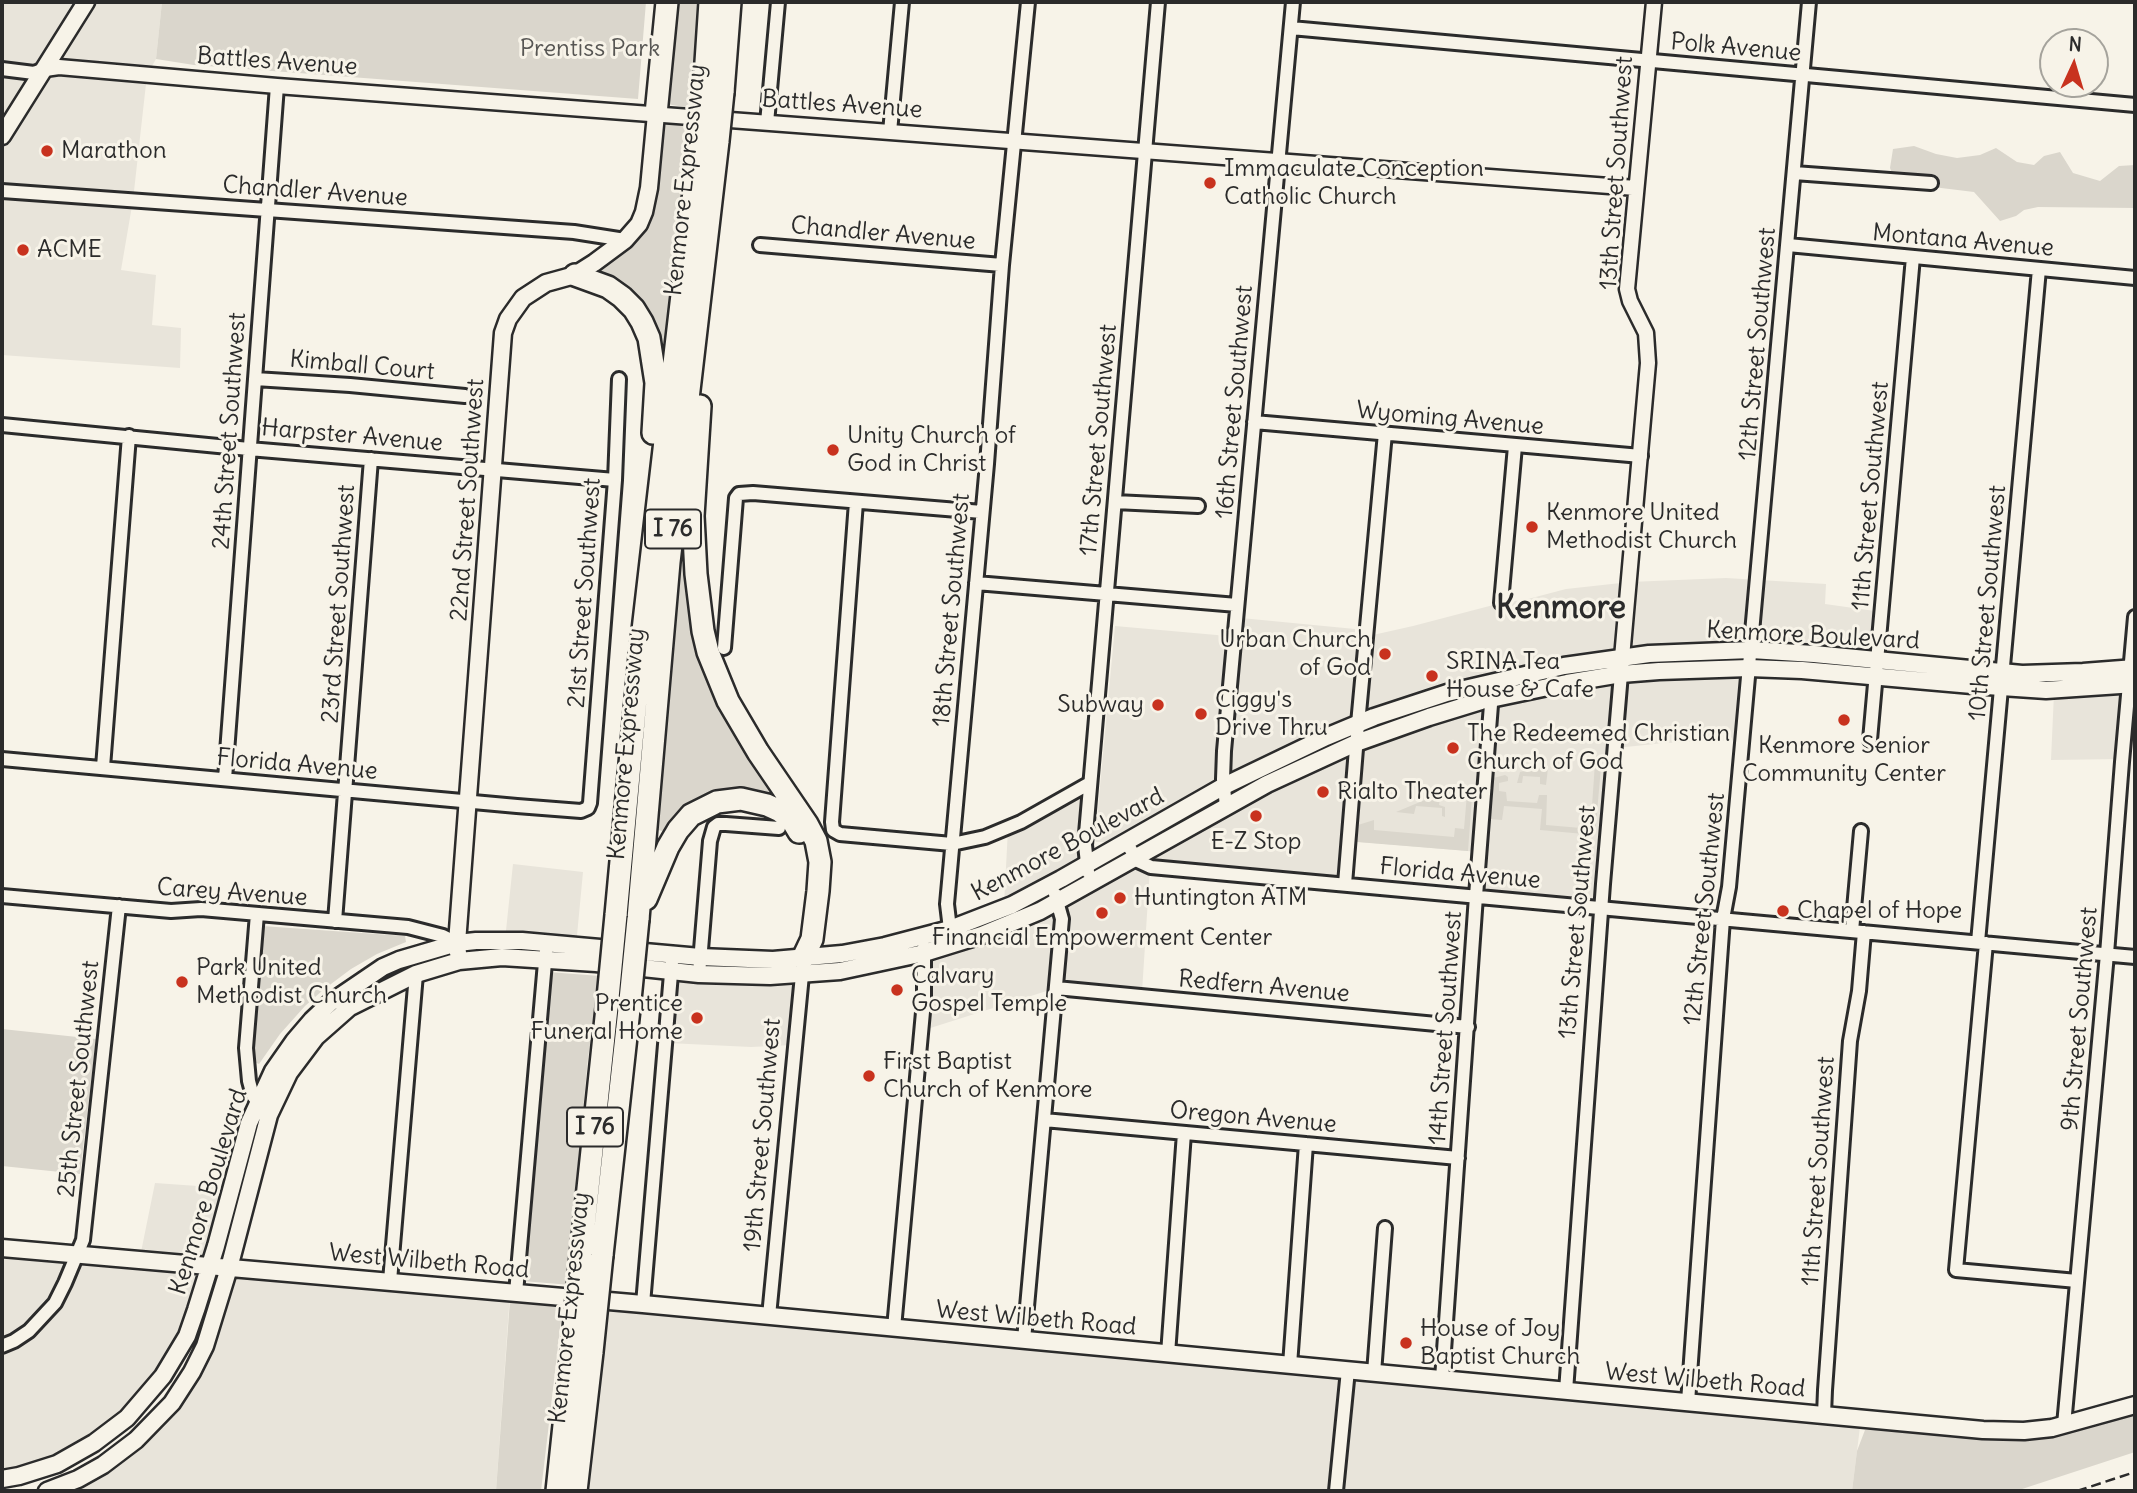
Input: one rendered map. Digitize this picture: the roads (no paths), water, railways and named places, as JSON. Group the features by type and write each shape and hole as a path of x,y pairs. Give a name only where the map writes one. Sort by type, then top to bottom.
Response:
{"highway":[{"path":"656,114 667,2"},
{"name":"Kenmore Expressway","path":"710,2 713,92"},
{"name":"Kenmore Expressway","path":"592,1255 631,1000 669,562 705,246 713,92 730,2"},
{"name":"Kenmore Expressway","path":"576,1491 582,1351 592,1255 608,998 640,656 709,141"},
{"path":"705,246 701,397 693,516 699,608 708,652 728,701 816,841 820,862 818,891 812,939 802,967"},
{"path":"575,275 608,287 634,309 649,338 653,360 656,383 640,656"},
{"path":"638,919 668,847 691,815 717,802 753,800 780,811 793,822 805,846 808,880 801,937 802,967"},
{"name":"Kenmore Expressway","path":"557,1491 582,1351"}],"main road":[{"path":"2,136 86,2"},
{"name":"22nd Street Southwest","path":"459,961 457,943 503,333 508,319 523,298 556,279 575,275 625,240 639,224 645,212 649,188 656,114"},
{"name":"Kenmore Boulevard","path":"47,1491 78,1479 118,1455 172,1404 205,1346 229,1268 265,1104 284,1054 330,1003 383,967 457,943 505,940 546,951 672,963 699,974 763,976 950,929 1012,905 1224,786 1326,737 1411,704 1493,681 1622,657 1696,651 1751,650 1814,654 1877,668"},
{"name":"Kenmore Boulevard","path":"672,963 700,957 774,960 802,967 862,967 924,953 982,935 1040,911 1290,773 1356,743 1492,698 1621,674 1692,669 1877,668 2003,680 2046,690 2133,677"},
{"name":"Kenmore Boulevard","path":"2,1479 39,1470 76,1454 127,1418 153,1390 180,1350 196,1310 246,1135 265,1104 316,1037 350,1007 416,974 459,961 546,951"},
{"name":"West Wilbeth Road","path":"2,1248 643,1304 2008,1431 2045,1429 2135,1405"}],"street":[{"path":"767,123 778,2"},
{"path":"890,132 902,2"},
{"name":"18th Street Southwest","path":"950,929 947,904 1002,265 1028,2"},
{"name":"17th Street Southwest","path":"1090,883 1085,845 1158,2"},
{"name":"16th Street Southwest","path":"1226,806 1224,751 1293,2"},
{"name":"13th Street Southwest","path":"1566,1391 1601,908 1648,379 1646,333 1630,302 1627,289 1654,2"},
{"name":"12th Street Southwest","path":"1688,1402 1723,919 1729,887 1810,2"},
{"name":"Polk Avenue","path":"1291,28 2135,105"},
{"name":"Battles Avenue","path":"45,69 59,67 277,86 1636,188"},
{"path":"2,69 34,73 45,69"},
{"name":"24th Street Southwest","path":"225,779 277,86"},
{"path":"1794,173 1931,183"},
{"name":"Chandler Avenue","path":"2,191 574,232 625,240"},
{"name":"Chandler Avenue","path":"760,245 1002,265"},
{"name":"Montana Avenue","path":"1788,245 2135,278"},
{"name":"11th Street Southwest","path":"1870,740 1913,257"},
{"name":"10th Street Southwest","path":"2039,269 1956,1270 2077,1281"},
{"name":"Kimball Court","path":"255,379 465,396"},
{"name":"21st Street Southwest","path":"588,808 615,480 619,379"},
{"name":"Wyoming Avenue","path":"1254,422 1641,456"},
{"name":"Harpster Avenue","path":"2,425 615,480"},
{"path":"1345,884 1385,433"},
{"path":"103,768 130,436"},
{"path":"1501,603 1515,446"},
{"name":"23rd Street Southwest","path":"335,921 371,459"},
{"path":"724,648 738,494 753,493 982,512"},
{"path":"856,502 833,830 840,834 953,844 985,837 1021,822 1090,783"},
{"path":"1115,502 1198,506"},
{"path":"976,583 1237,605"},
{"name":"9th Street Southwest","path":"2064,1425 2133,677 2135,617"},
{"name":"14th Street Southwest","path":"1442,1379 1493,681"},
{"name":"Florida Avenue","path":"2,759 581,811 588,808"},
{"path":"699,974 710,841 714,827 726,824 779,828"},
{"name":"11th Street Southwest","path":"1824,1415 1850,1041 1859,991 1861,831"},
{"path":"1126,842 1136,857"},
{"name":"Florida Avenue","path":"1136,857 1138,861 1151,867 2135,957"},
{"path":"1024,1340 1062,919 1052,884"},
{"name":"Carey Avenue","path":"2,895 171,911 201,909 408,927 443,936 457,943"},
{"name":"25th Street Southwest","path":"2,1346 29,1331 55,1303 83,1240 119,906"},
{"path":"257,914 246,1048 253,1096 265,1104"},
{"path":"894,1328 924,1001 925,936"},
{"path":"516,1293 546,951"},
{"path":"643,1304 672,963"},
{"name":"19th Street Southwest","path":"769,1316 802,967"},
{"path":"390,1281 416,974"},
{"name":"Redfern Avenue","path":"1056,988 1468,1027"},
{"name":"Oregon Avenue","path":"1044,1120 1458,1158"},
{"path":"1168,1353 1184,1133"},
{"path":"1290,1365 1306,1144"},
{"path":"1374,1373 1385,1228"},
{"path":"1336,1491 1348,1370"}],"railway":[{"path":"2077,1491 2135,1472"}],"place":[{"name":"Marathon","path":"47,151"},
{"name":"Immaculate Conception Catholic Church","path":"1210,183"},
{"name":"ACME","path":"23,250"},
{"name":"Unity Church of God in Christ","path":"833,450"},
{"name":"Kenmore United Methodist Church","path":"1532,527"},
{"name":"Urban Church of God","path":"1385,654"},
{"name":"SRINA Tea House & Cafe","path":"1432,676"},
{"name":"Subway","path":"1158,705"},
{"name":"Ciggy's Drive Thru","path":"1201,714"},
{"name":"Kenmore Senior Community Center","path":"1844,720"},
{"name":"The Redeemed Christian Church of God","path":"1453,748"},
{"name":"Rialto Theater","path":"1323,792"},
{"name":"E-Z Stop","path":"1256,816"},
{"name":"Huntington ATM","path":"1120,898"},
{"name":"Chapel of Hope","path":"1783,911"},
{"name":"Financial Empowerment Center","path":"1102,913"},
{"name":"Park United Methodist Church","path":"182,982"},
{"name":"Calvary Gospel Temple","path":"897,990"},
{"name":"Prentice Funeral Home","path":"697,1018"},
{"name":"First Baptist Church of Kenmore","path":"869,1076"},
{"name":"House of Joy Baptist Church","path":"1406,1343"}],"district":[{"name":"Kenmore","path":"1561,609"}],"park label":[{"name":"Prentiss Park","path":"590,49"}]}
